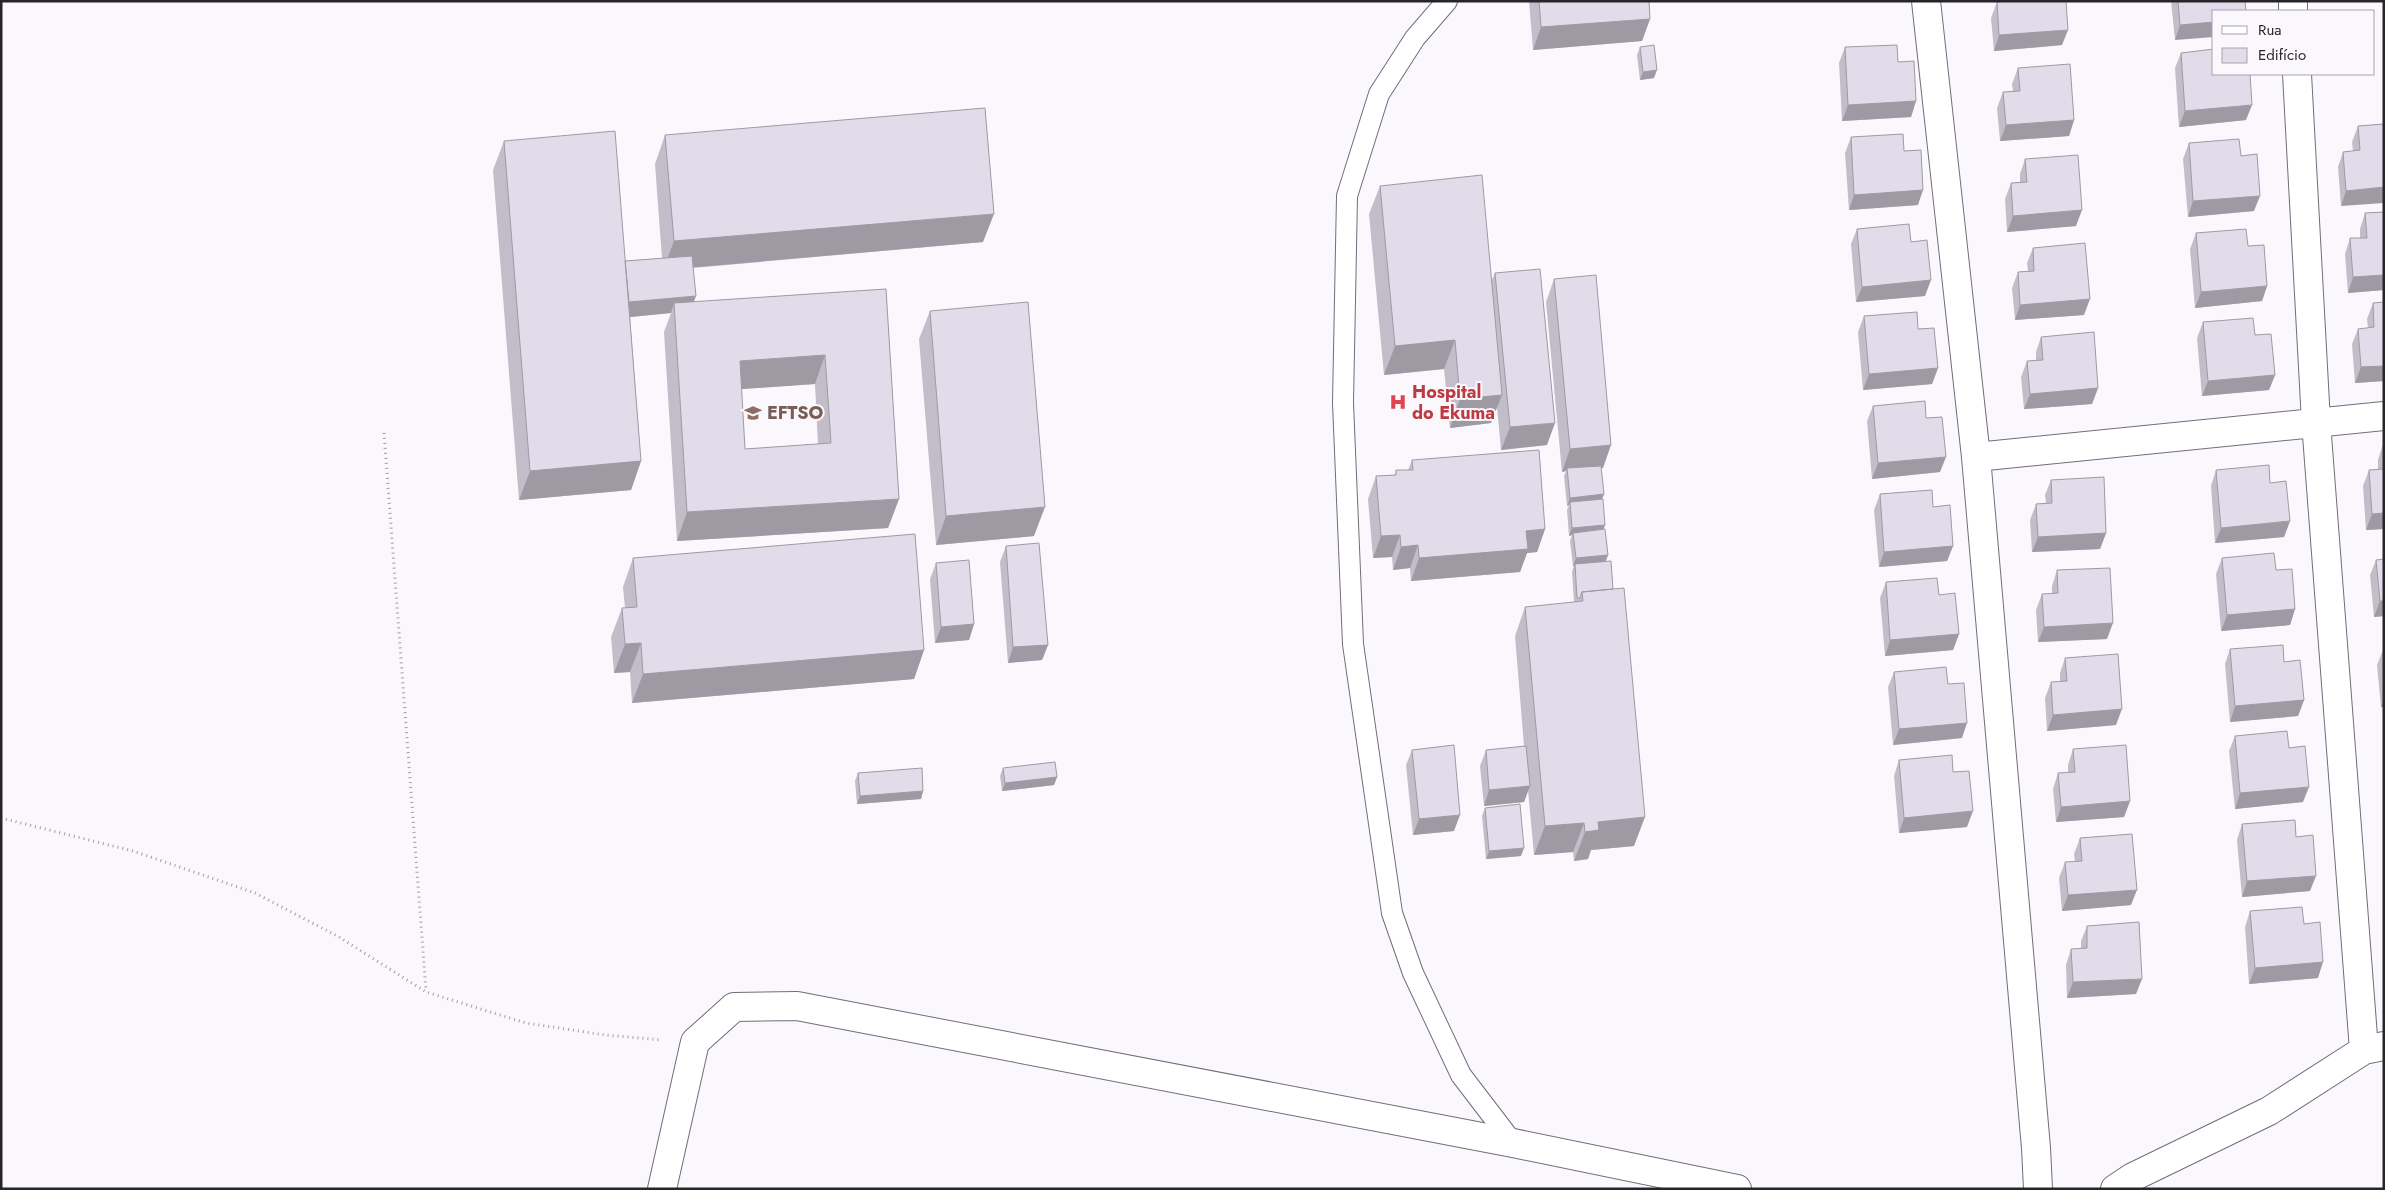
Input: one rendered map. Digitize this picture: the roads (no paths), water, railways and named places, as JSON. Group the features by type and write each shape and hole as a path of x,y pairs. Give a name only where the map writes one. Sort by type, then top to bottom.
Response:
{"street":[{"path":"1926,1 1976,456 2038,1189"},
{"path":"2115,1189 2133,1177 2269,1111 2374,1048 2316,422 2297,75"},
{"path":"1976,456 2384,416"},
{"path":"662,1189 695,1042 734,1007 797,1006 1513,1143 1737,1189"}],"lane":[{"path":"1448,1 1415,38 1379,94 1347,196 1343,403 1354,644 1392,913 1413,973 1461,1074 1513,1143"}],"place":[{"name":"Hospital do Ekuma","path":"1398,402"},
{"name":"EFTSO","path":"753,413"}]}
